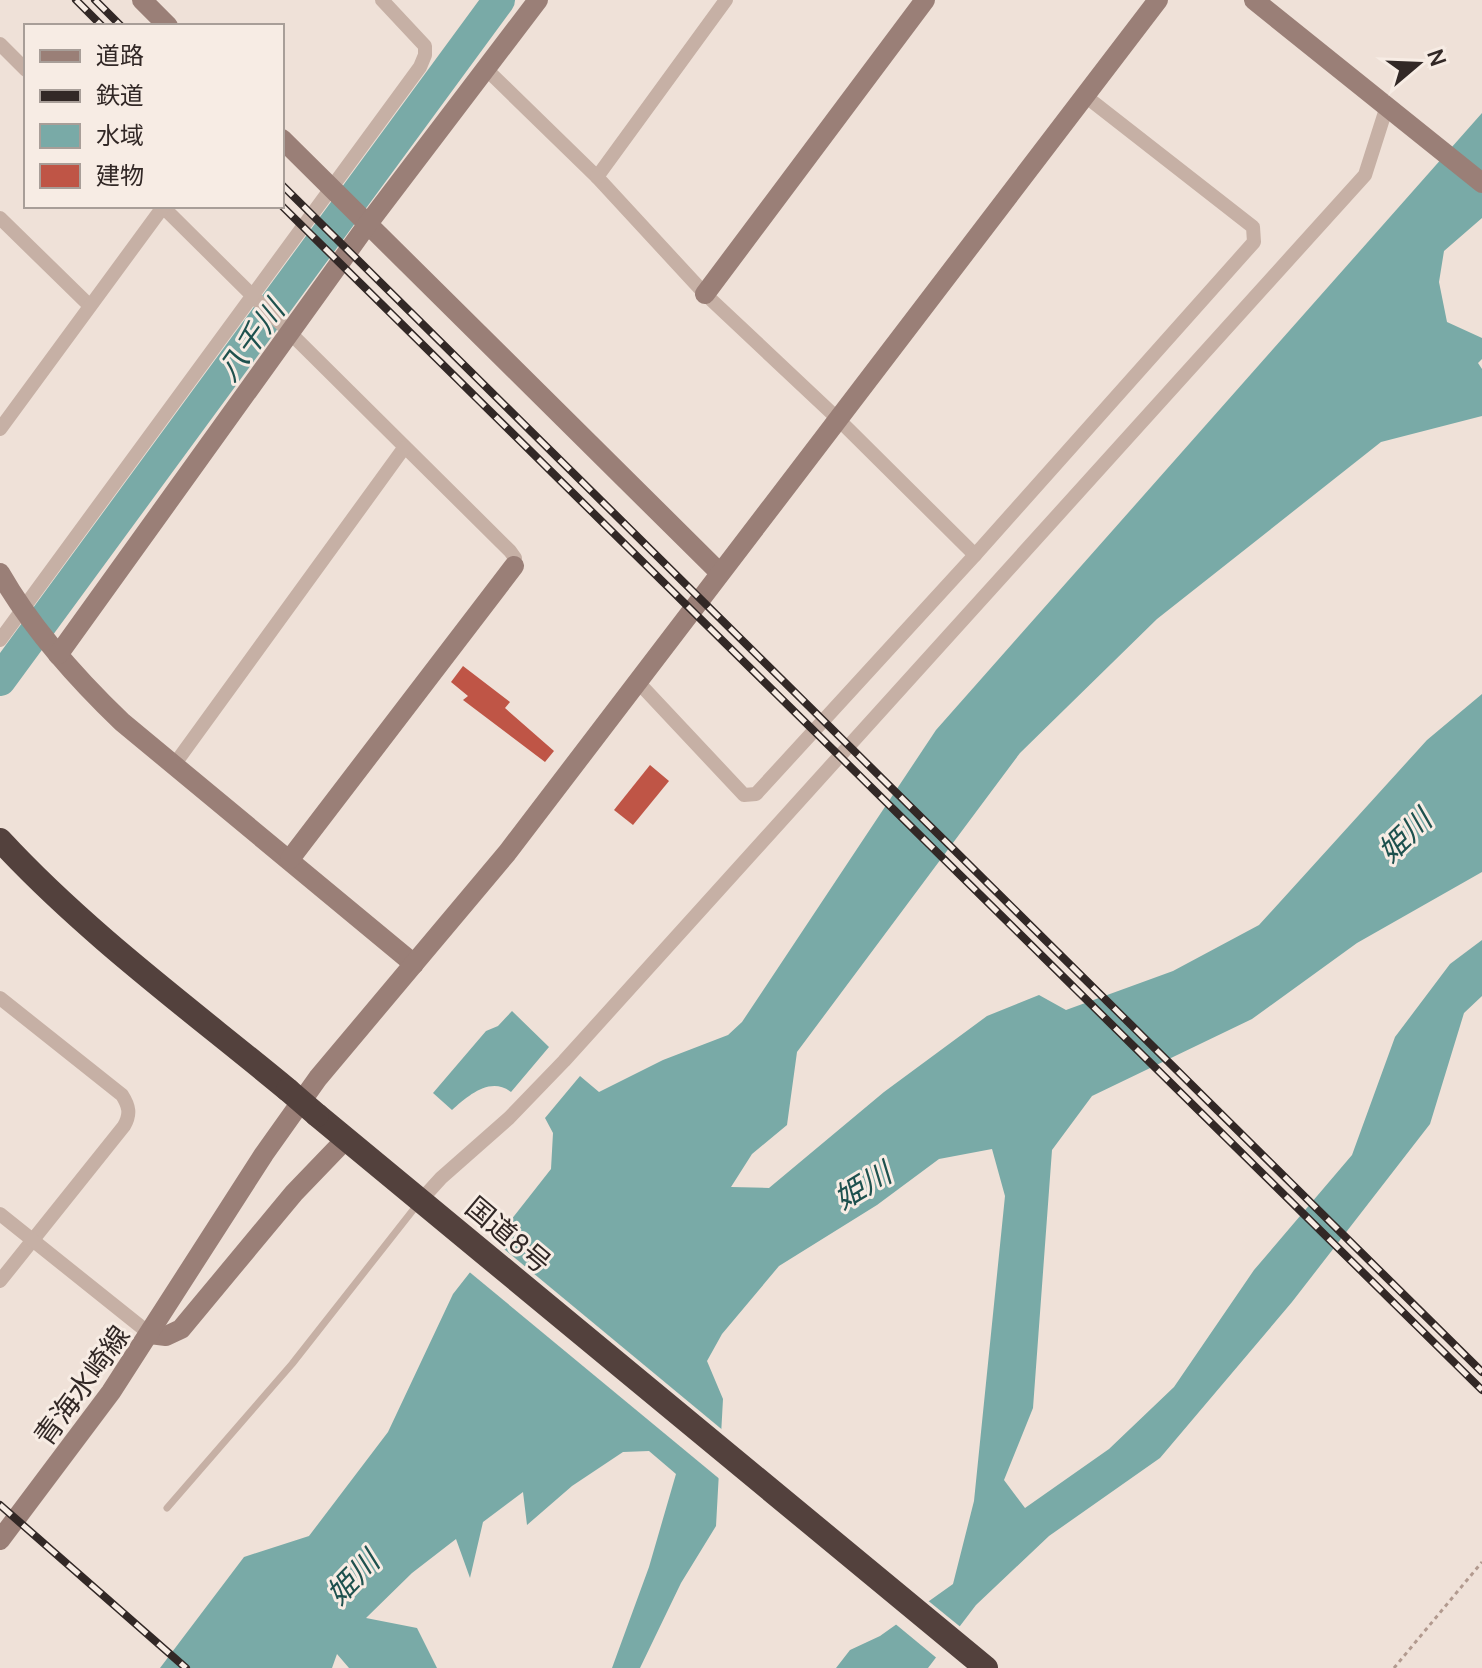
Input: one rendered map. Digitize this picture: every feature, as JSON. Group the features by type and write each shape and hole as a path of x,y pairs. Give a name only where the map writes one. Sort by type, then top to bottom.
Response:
{"highway":[{"name":"国道8号","path":"0,840 79,917 986,1668"}],"street":[{"path":"142,0 166,24"},
{"path":"0,640 420,67 425,46 382,0"},
{"path":"58,655 367,225 538,0"},
{"path":"597,177 726,0"},
{"path":"705,294 925,0"},
{"path":"0,1214 150,1334 264,1154 318,1078 507,853 1158,0"},
{"path":"1254,0 1482,183"},
{"path":"0,44 24,68"},
{"path":"485,68 597,177 705,294 838,419 975,555"},
{"path":"637,681 744,795 756,794 975,555 1254,242 1253,227 1084,95"},
{"path":"429,1207 441,1178 509,1118 564,1061 1365,175 1387,106"},
{"path":"284,141 720,573"},
{"path":"0,429 161,208"},
{"path":"164,208 515,558 514,566 290,859"},
{"path":"0,218 89,305"},
{"path":"174,765 404,448"},
{"path":"0,573 22,611 90,691 174,765 414,964"},
{"path":"0,998 122,1095 129,1109 124,1126 0,1281"},
{"name":"青海水崎線","path":"0,1540 111,1392 150,1334 166,1336 181,1329 286,1203 345,1140"}],"lane":[{"path":"167,1508 429,1207"}],"path":[{"path":"1394,1668 1482,1562"}],"water":[{"name":"姫川","path":"1482,113 1482,218 1444,251 1439,282 1447,322 1482,338 1482,359 1478,363 1482,369 1482,416 1381,442 1157,619 1020,753 797,1052 787,1125 752,1154 731,1187 769,1188 884,1092 987,1016 1039,995 1066,1010 1173,971 1259,925 1427,740 1482,694 1482,872 1357,943 1252,1019 1092,1096 1052,1150 1033,1408 1004,1480 1025,1508 1109,1449 1174,1387 1254,1270 1352,1155 1395,1037 1450,964 1482,940 1482,996 1464,1013 1430,1124 1292,1302 1160,1458 1049,1536 976,1605 928,1668 836,1668 850,1650 880,1636 953,1584 974,1501 1005,1196 992,1149 939,1159 877,1205 779,1266 722,1334 707,1361 723,1399 716,1526 681,1583 640,1668 612,1668 649,1567 676,1474 649,1451 623,1452 572,1486 527,1525 523,1492 483,1522 470,1578 456,1539 412,1573 366,1618 417,1628 437,1668 349,1668 337,1654 332,1668 160,1668 244,1557 309,1536 388,1432 453,1294 551,1169 553,1133 545,1118 580,1076 599,1092 663,1060 728,1035 742,1022 936,730"},
{"path":"512,1011 549,1047 511,1092 495,1086 487,1087 452,1110 433,1093 486,1031 498,1026"}],"pier":[{"path":"492,1239 725,1432 722,1481 467,1270"},
{"path":"926,1599 963,1629 939,1660 893,1622"}],"building":[{"path":"463,666 510,702 505,708 554,751 545,762 463,700 468,696 451,682"},
{"path":"650,765 669,781 633,825 614,810"}],"waterway":[{"name":"八千川","path":"0,680 499,0"}],"railway":[{"path":"76,0 100,24"},
{"path":"95,0 119,24"},
{"path":"284,187 1482,1372"},
{"path":"284,208 1482,1390"},
{"path":"0,1505 186,1668"}]}
